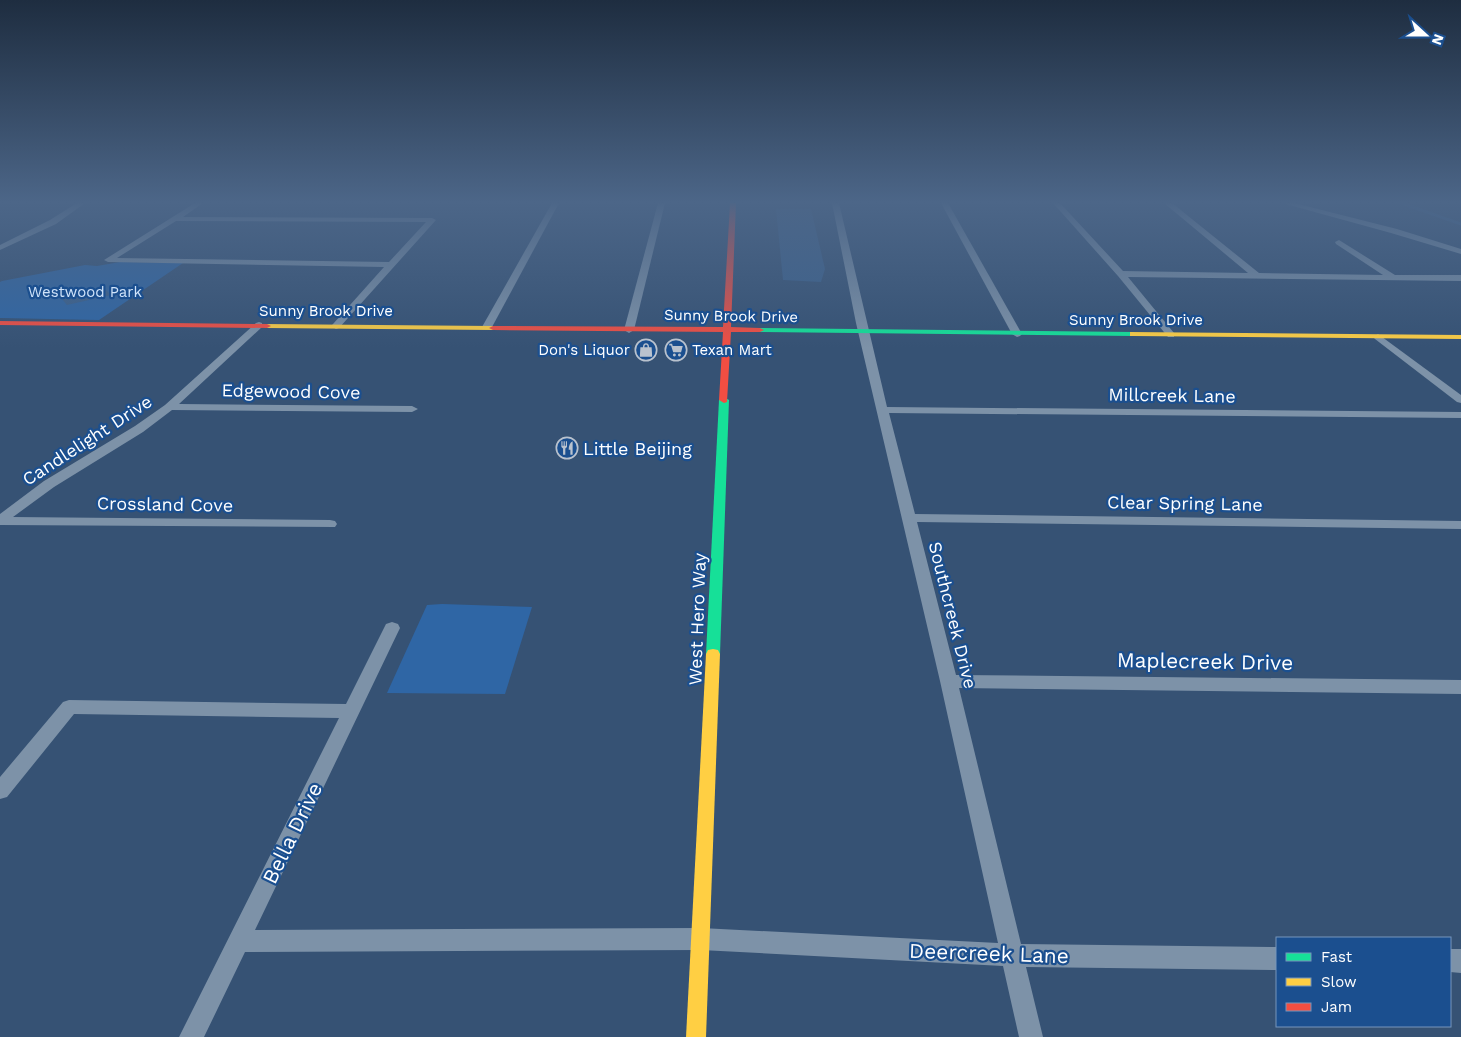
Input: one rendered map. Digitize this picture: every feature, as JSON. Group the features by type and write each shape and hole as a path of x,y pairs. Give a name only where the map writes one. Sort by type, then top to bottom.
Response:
{"street":[{"path":"122,251 108,260 391,265"},
{"path":"336,326 403,251"},
{"path":"487,327 529,251"},
{"path":"629,330 649,251"},
{"name":"West Hero Way","path":"696,1037 731,251"},
{"name":"Southcreek Drive","path":"846,251 882,410 949,680 1031,1037"},
{"path":"971,251 1017,334"},
{"path":"1100,251 1171,335"},
{"path":"1227,251 1257,276"},
{"path":"1354,251 1394,277"},
{"path":"1121,274 1461,278"},
{"name":"Sunny Brook Drive","path":"0,323 1461,337"},
{"name":"Candlelight Drive","path":"0,521 49,484 139,429 169,407 258,326"},
{"path":"1378,337 1461,400"},
{"name":"Edgewood Cove","path":"169,407 412,410"},
{"name":"Millcreek Lane","path":"882,410 1461,415"},
{"name":"Clear Spring Lane","path":"909,518 1461,525"},
{"name":"Crossland Cove","path":"0,521 330,524"},
{"name":"Bella Drive","path":"191,1037 392,628"},
{"name":"Maplecreek Drive","path":"949,680 1461,687"},
{"path":"0,791 68,707 351,711"},
{"name":"Deercreek Lane","path":"238,941 701,939 1011,955 1276,959"}],"green space":[{"name":"Westwood Park","path":"120,262 183,263 99,320 0,318 0,282 2,281 85,265 97,266"},
{"path":"427,605 532,607 505,694 387,693"}],"shaded area":[{"path":"780,251 821,251 825,269 821,282 783,280"},
{"path":"105,289 111,295 67,305 62,299"}],"traffic: fast":[{"path":"760,330 1133,334"},
{"path":"713,654 724,400"}],"traffic: slow":[{"path":"267,326 493,328"},
{"path":"1133,334 1461,337"},
{"path":"696,1037 713,654"}],"traffic: jam":[{"path":"724,400 731,251"},
{"path":"0,323 267,326"},
{"path":"493,328 760,330"}],"place":[{"name":"Don's Liquor","path":"646,350"},
{"name":"Texan Mart","path":"676,350"},
{"name":"Little Beijing","path":"567,448"}]}
